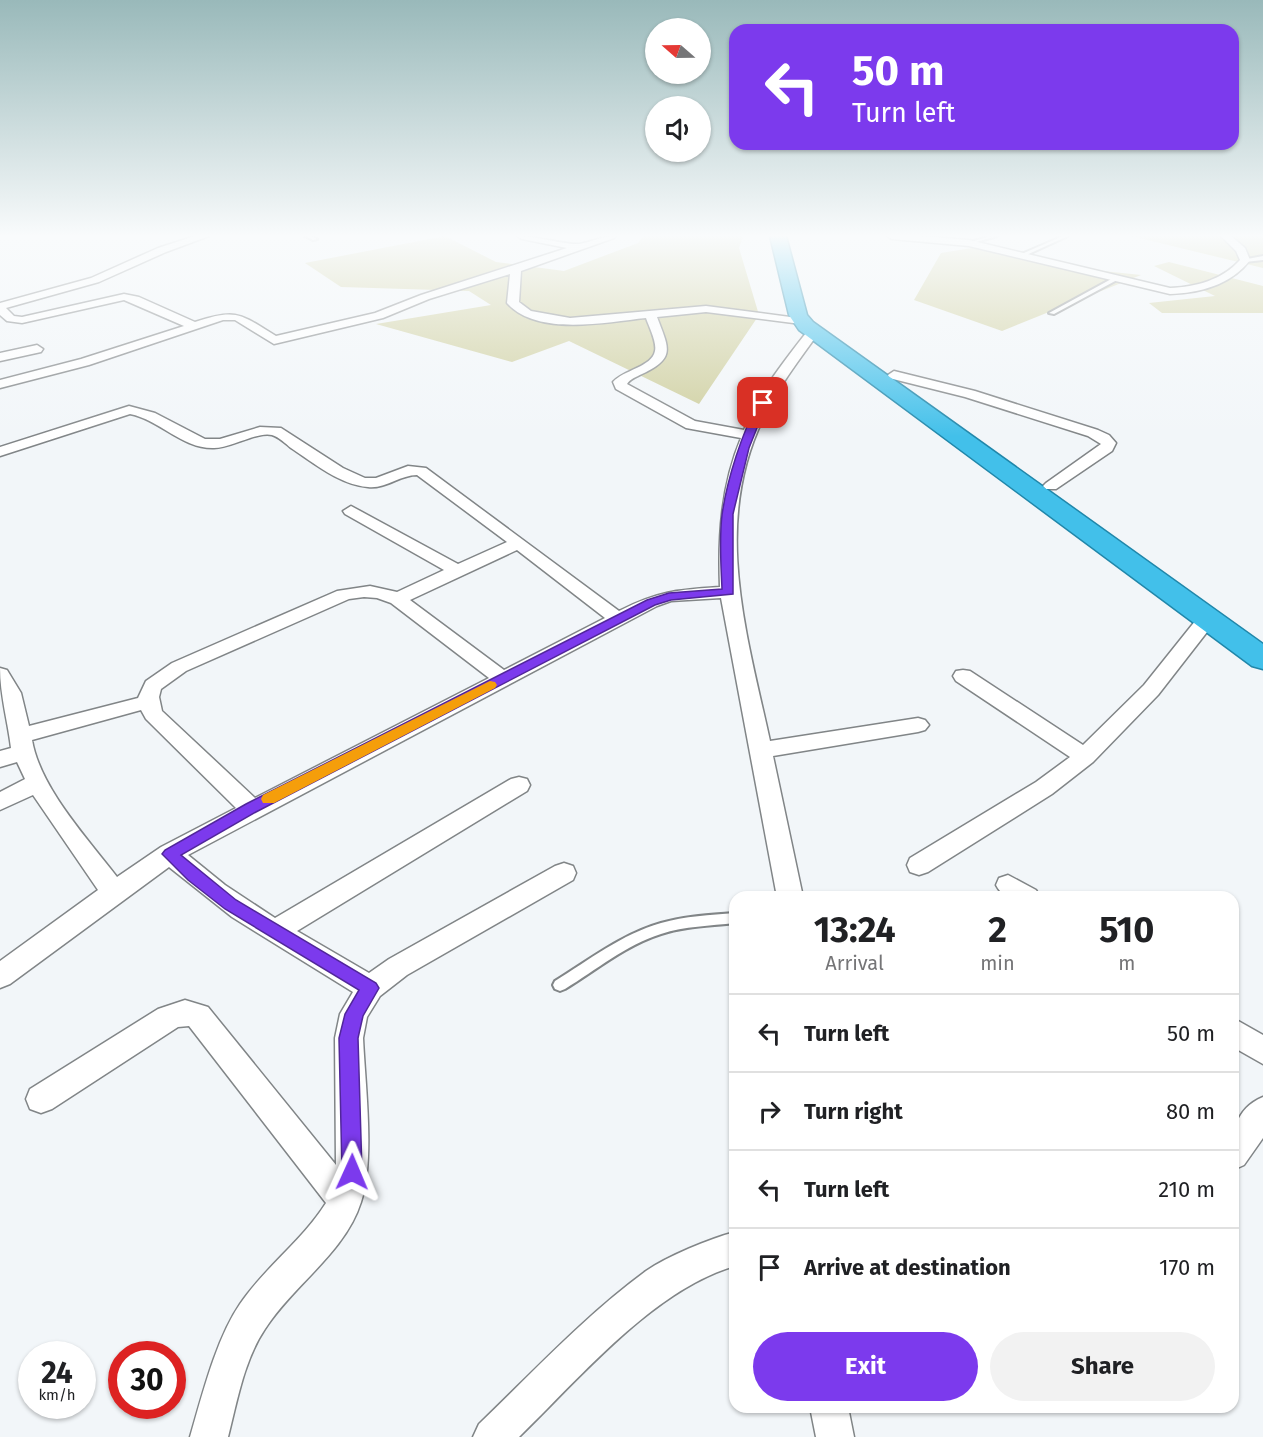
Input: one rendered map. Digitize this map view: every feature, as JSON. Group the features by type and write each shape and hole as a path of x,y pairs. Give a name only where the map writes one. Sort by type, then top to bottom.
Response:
{"highway":[{"path":"800,303 808,326 1263,659"},
{"path":"808,303 812,316 826,328 1051,486 1263,640"}],"street":[{"path":"0,305 12,319 22,320 105,303"},
{"path":"142,303 192,325"},
{"path":"0,384 85,362 192,325 233,316 270,339 285,339 361,321 410,303"},
{"path":"513,303 527,314 570,322 715,309 808,326 792,357 772,386 748,435 728,514 725,550 729,592 789,891"},
{"path":"651,316 662,350 661,354 656,361 623,379 620,382 621,386 692,425 748,435"},
{"path":"0,357 37,349"},
{"path":"894,375 1018,409 1093,433 1109,443 1107,448 1051,486"},
{"path":"0,452 129,410 141,411 199,441 212,444 269,429 276,431 359,483 380,482 406,471 421,471 618,619"},
{"path":"351,511 458,571"},
{"path":"397,599 518,543"},
{"path":"251,808 153,714 147,702 148,691 161,677 343,595 369,590 380,591 397,599 503,679"},
{"path":"0,976 170,854 251,808 651,602 669,596 729,592"},
{"path":"919,865 1044,788 1085,757 1151,690 1207,619"},
{"path":"0,674 11,693 17,714 21,744 48,802 114,892"},
{"path":"963,676 1085,757"},
{"path":"0,759 21,744 147,702"},
{"path":"761,750 918,724"},
{"path":"0,802 38,782"},
{"path":"275,931 519,785"},
{"path":"170,854 194,876 231,904 370,988"},
{"path":"209,1437 228,1369 251,1318 279,1282 326,1233 345,1202 352,1172 349,1038 354,1014 370,988 398,967 564,873"},
{"path":"40,1099 168,1018 185,1012 198,1016 345,1202"},
{"path":"1239,1035 1263,1051"},
{"path":"1239,1146 1262,1114"},
{"path":"492,1437 599,1334 660,1282 717,1254 729,1251"},
{"path":"830,1413 835,1437"}],"lane":[{"path":"1052,313 1070,303"},
{"path":"560,985 629,942 653,932 674,925 729,919"}],"green space":[{"path":"488,303 755,303 759,315 699,404 569,341 512,362 376,324 491,305"},
{"path":"923,303 1071,303 1002,331"},
{"path":"1149,303 1263,303 1263,313 1162,313"}],"slow traffic":[{"path":"269,799 490,685"}],"route":[{"path":"352,1172 349,1038 354,1014 370,988 231,904 194,876 170,854 251,808 651,602 669,596 729,592 725,550 728,514 748,435 763,403"}]}
